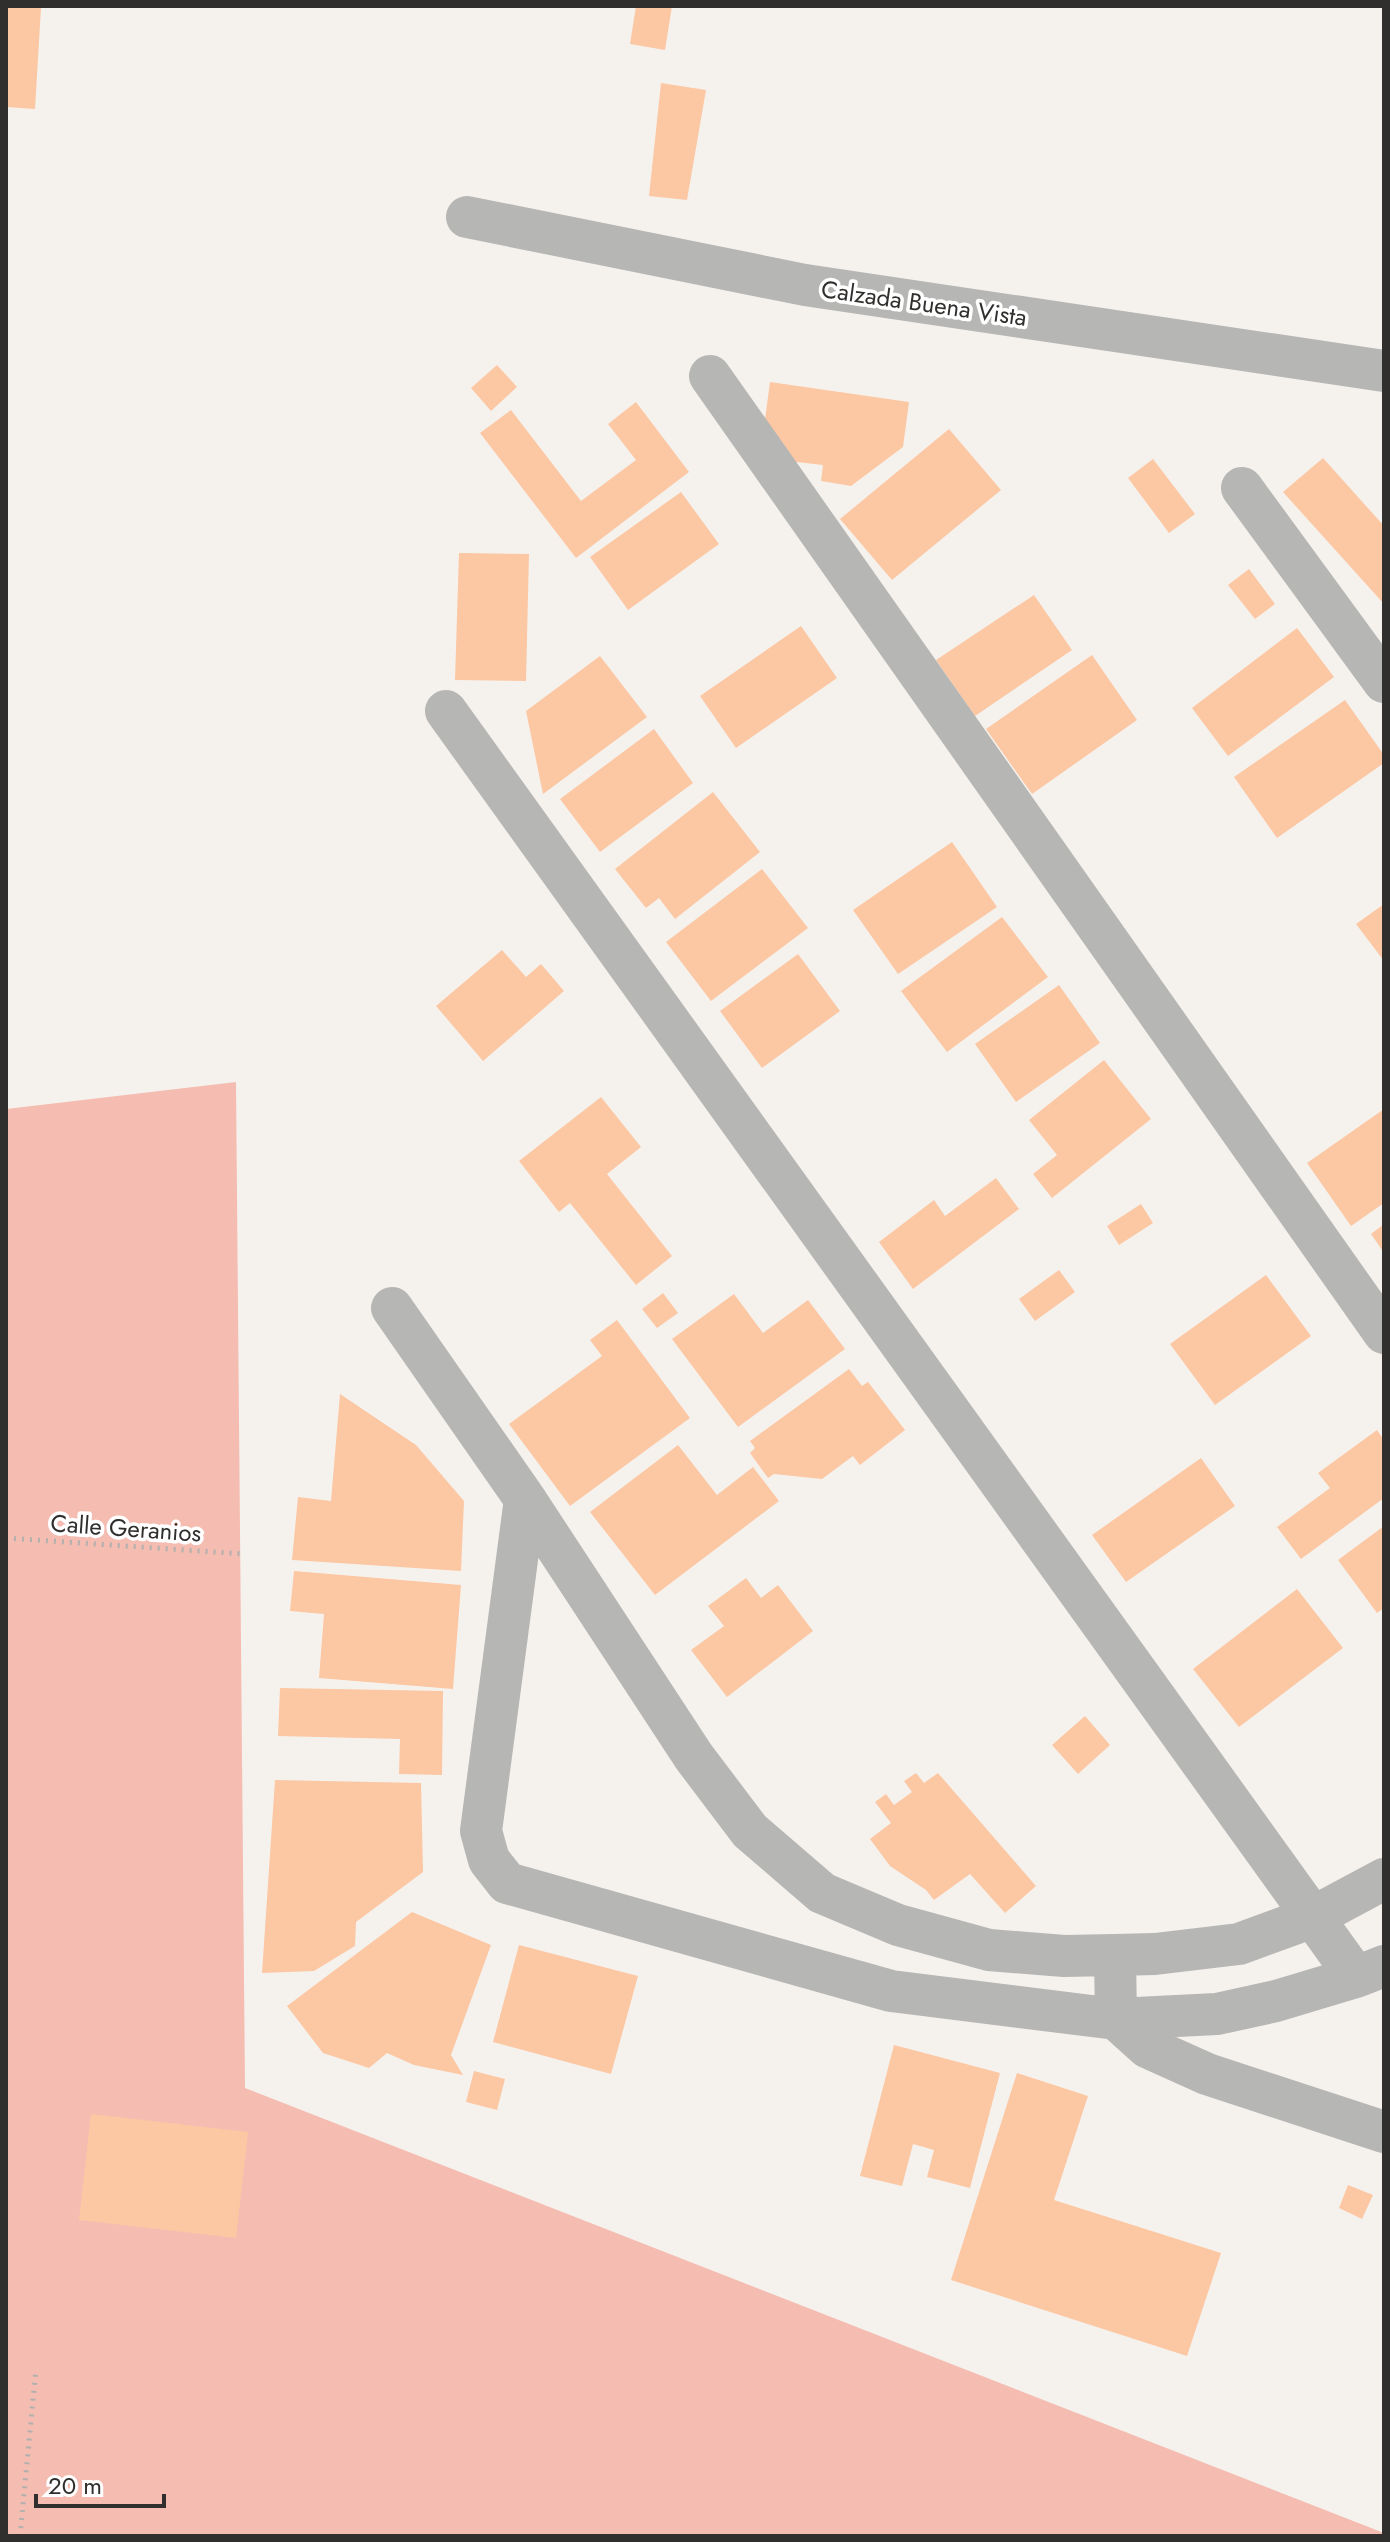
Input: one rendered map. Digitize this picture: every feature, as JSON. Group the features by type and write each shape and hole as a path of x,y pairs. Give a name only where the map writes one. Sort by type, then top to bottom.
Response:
{"street":[{"name":"Calzada Buena Vista","path":"467,217 805,285 1384,371"},
{"path":"710,376 1384,1333"},
{"path":"1242,488 1384,682"},
{"path":"446,711 1313,1917 1370,1972 1276,2001 1217,2014 1116,2019 891,1991 507,1883 489,1860 481,1831 525,1499"},
{"path":"392,1308 525,1499 694,1757 750,1831 822,1893 898,1925 989,1950 1064,1956 1115,1955 1155,1954 1239,1944 1313,1917 1384,1879"},
{"path":"891,1991 898,1925"},
{"path":"1115,1955 1116,2019 1147,2047 1207,2074 1384,2132"}],"path":[{"name":"Calle Geranios","path":"6,1538 244,1554"},
{"path":"20,2536 36,2369"}],"shaded area":[{"path":"236,1082 245,2088 1384,2533 1384,2536 6,2536 6,1109"}],"building":[{"path":"6,6 41,8 35,109 6,107"},
{"path":"636,6 672,6 665,50 630,44"},
{"path":"661,83 706,90 687,200 649,196"},
{"path":"497,365 517,387 491,411 471,388"},
{"path":"770,382 909,402 903,447 851,486 821,481 823,465 779,460 764,427"},
{"path":"636,402 689,472 576,558 480,433 511,410 581,501 636,460 608,424"},
{"path":"949,429 1001,490 892,580 840,519"},
{"path":"1323,458 1384,526 1384,604 1283,492"},
{"path":"1153,459 1195,514 1169,533 1128,478"},
{"path":"681,492 719,544 628,610 590,557"},
{"path":"459,553 529,554 526,681 455,680"},
{"path":"1249,569 1275,604 1255,619 1228,585"},
{"path":"1034,595 1072,650 975,716 936,660"},
{"path":"801,626 837,678 736,748 700,696"},
{"path":"1297,628 1334,677 1228,756 1192,708"},
{"path":"1092,655 1137,720 1032,794 986,729"},
{"path":"600,656 647,717 543,794 526,711"},
{"path":"1345,700 1384,755 1384,763 1277,838 1234,777"},
{"path":"654,729 693,783 600,852 560,799"},
{"path":"713,792 760,852 675,919 659,898 646,908 615,869"},
{"path":"952,842 997,907 898,974 853,910"},
{"path":"762,869 808,928 711,1001 666,942"},
{"path":"1384,904 1384,961 1356,924"},
{"path":"1002,917 1048,977 947,1052 901,991"},
{"path":"502,950 526,977 541,964 564,991 483,1061 436,1006"},
{"path":"798,954 840,1011 762,1068 720,1011"},
{"path":"1059,985 1100,1043 1016,1102 975,1044"},
{"path":"1104,1060 1151,1119 1052,1198 1033,1174 1057,1155 1029,1120"},
{"path":"601,1097 641,1147 607,1174 672,1256 636,1285 570,1203 559,1212 519,1161"},
{"path":"1384,1109 1384,1203 1351,1226 1307,1163"},
{"path":"996,1178 1019,1209 913,1289 879,1242 934,1200 945,1216"},
{"path":"1141,1204 1153,1223 1119,1245 1107,1226"},
{"path":"1384,1224 1384,1253 1371,1234"},
{"path":"1059,1270 1075,1292 1035,1321 1019,1299"},
{"path":"1266,1275 1311,1336 1215,1405 1170,1344"},
{"path":"663,1293 678,1313 657,1328 642,1309"},
{"path":"734,1294 763,1333 808,1300 845,1349 738,1427 672,1339"},
{"path":"617,1320 690,1418 570,1506 509,1424 602,1356 590,1340"},
{"path":"849,1369 862,1386 868,1382 905,1430 860,1465 853,1456 822,1479 774,1474 768,1478 750,1453 755,1448 750,1441"},
{"path":"340,1394 416,1445 464,1501 461,1571 292,1560 298,1497 331,1501"},
{"path":"1377,1430 1384,1440 1384,1498 1301,1559 1277,1527 1330,1488 1318,1473"},
{"path":"678,1445 717,1495 753,1467 779,1501 655,1595 590,1512"},
{"path":"1201,1458 1235,1506 1126,1582 1092,1535"},
{"path":"1384,1526 1384,1608 1377,1613 1338,1560"},
{"path":"294,1571 461,1585 453,1689 319,1678 324,1614 290,1611"},
{"path":"746,1578 761,1598 778,1585 813,1631 727,1697 691,1650 724,1626 708,1606"},
{"path":"1297,1589 1343,1648 1239,1727 1193,1669"},
{"path":"280,1688 443,1691 442,1775 399,1774 400,1739 278,1736"},
{"path":"1085,1716 1110,1745 1078,1774 1052,1745"},
{"path":"916,1773 924,1783 938,1773 1036,1886 1005,1913 970,1874 934,1900 926,1890 890,1866 870,1839 891,1823 875,1802 886,1794 894,1805 912,1792 904,1781"},
{"path":"275,1780 421,1783 423,1872 356,1922 355,1946 314,1971 262,1973"},
{"path":"412,1912 491,1945 451,2055 463,2075 414,2065 387,2053 369,2068 323,2053 287,2006"},
{"path":"519,1945 638,1976 611,2074 493,2042"},
{"path":"894,2045 1000,2073 970,2188 927,2177 934,2150 913,2144 902,2186 860,2176"},
{"path":"474,2071 505,2079 497,2110 466,2102"},
{"path":"1017,2073 1088,2096 1054,2200 1221,2253 1187,2356 951,2280"},
{"path":"91,2114 248,2132 236,2238 79,2220"},
{"path":"1348,2185 1373,2195 1362,2219 1339,2208"}]}
